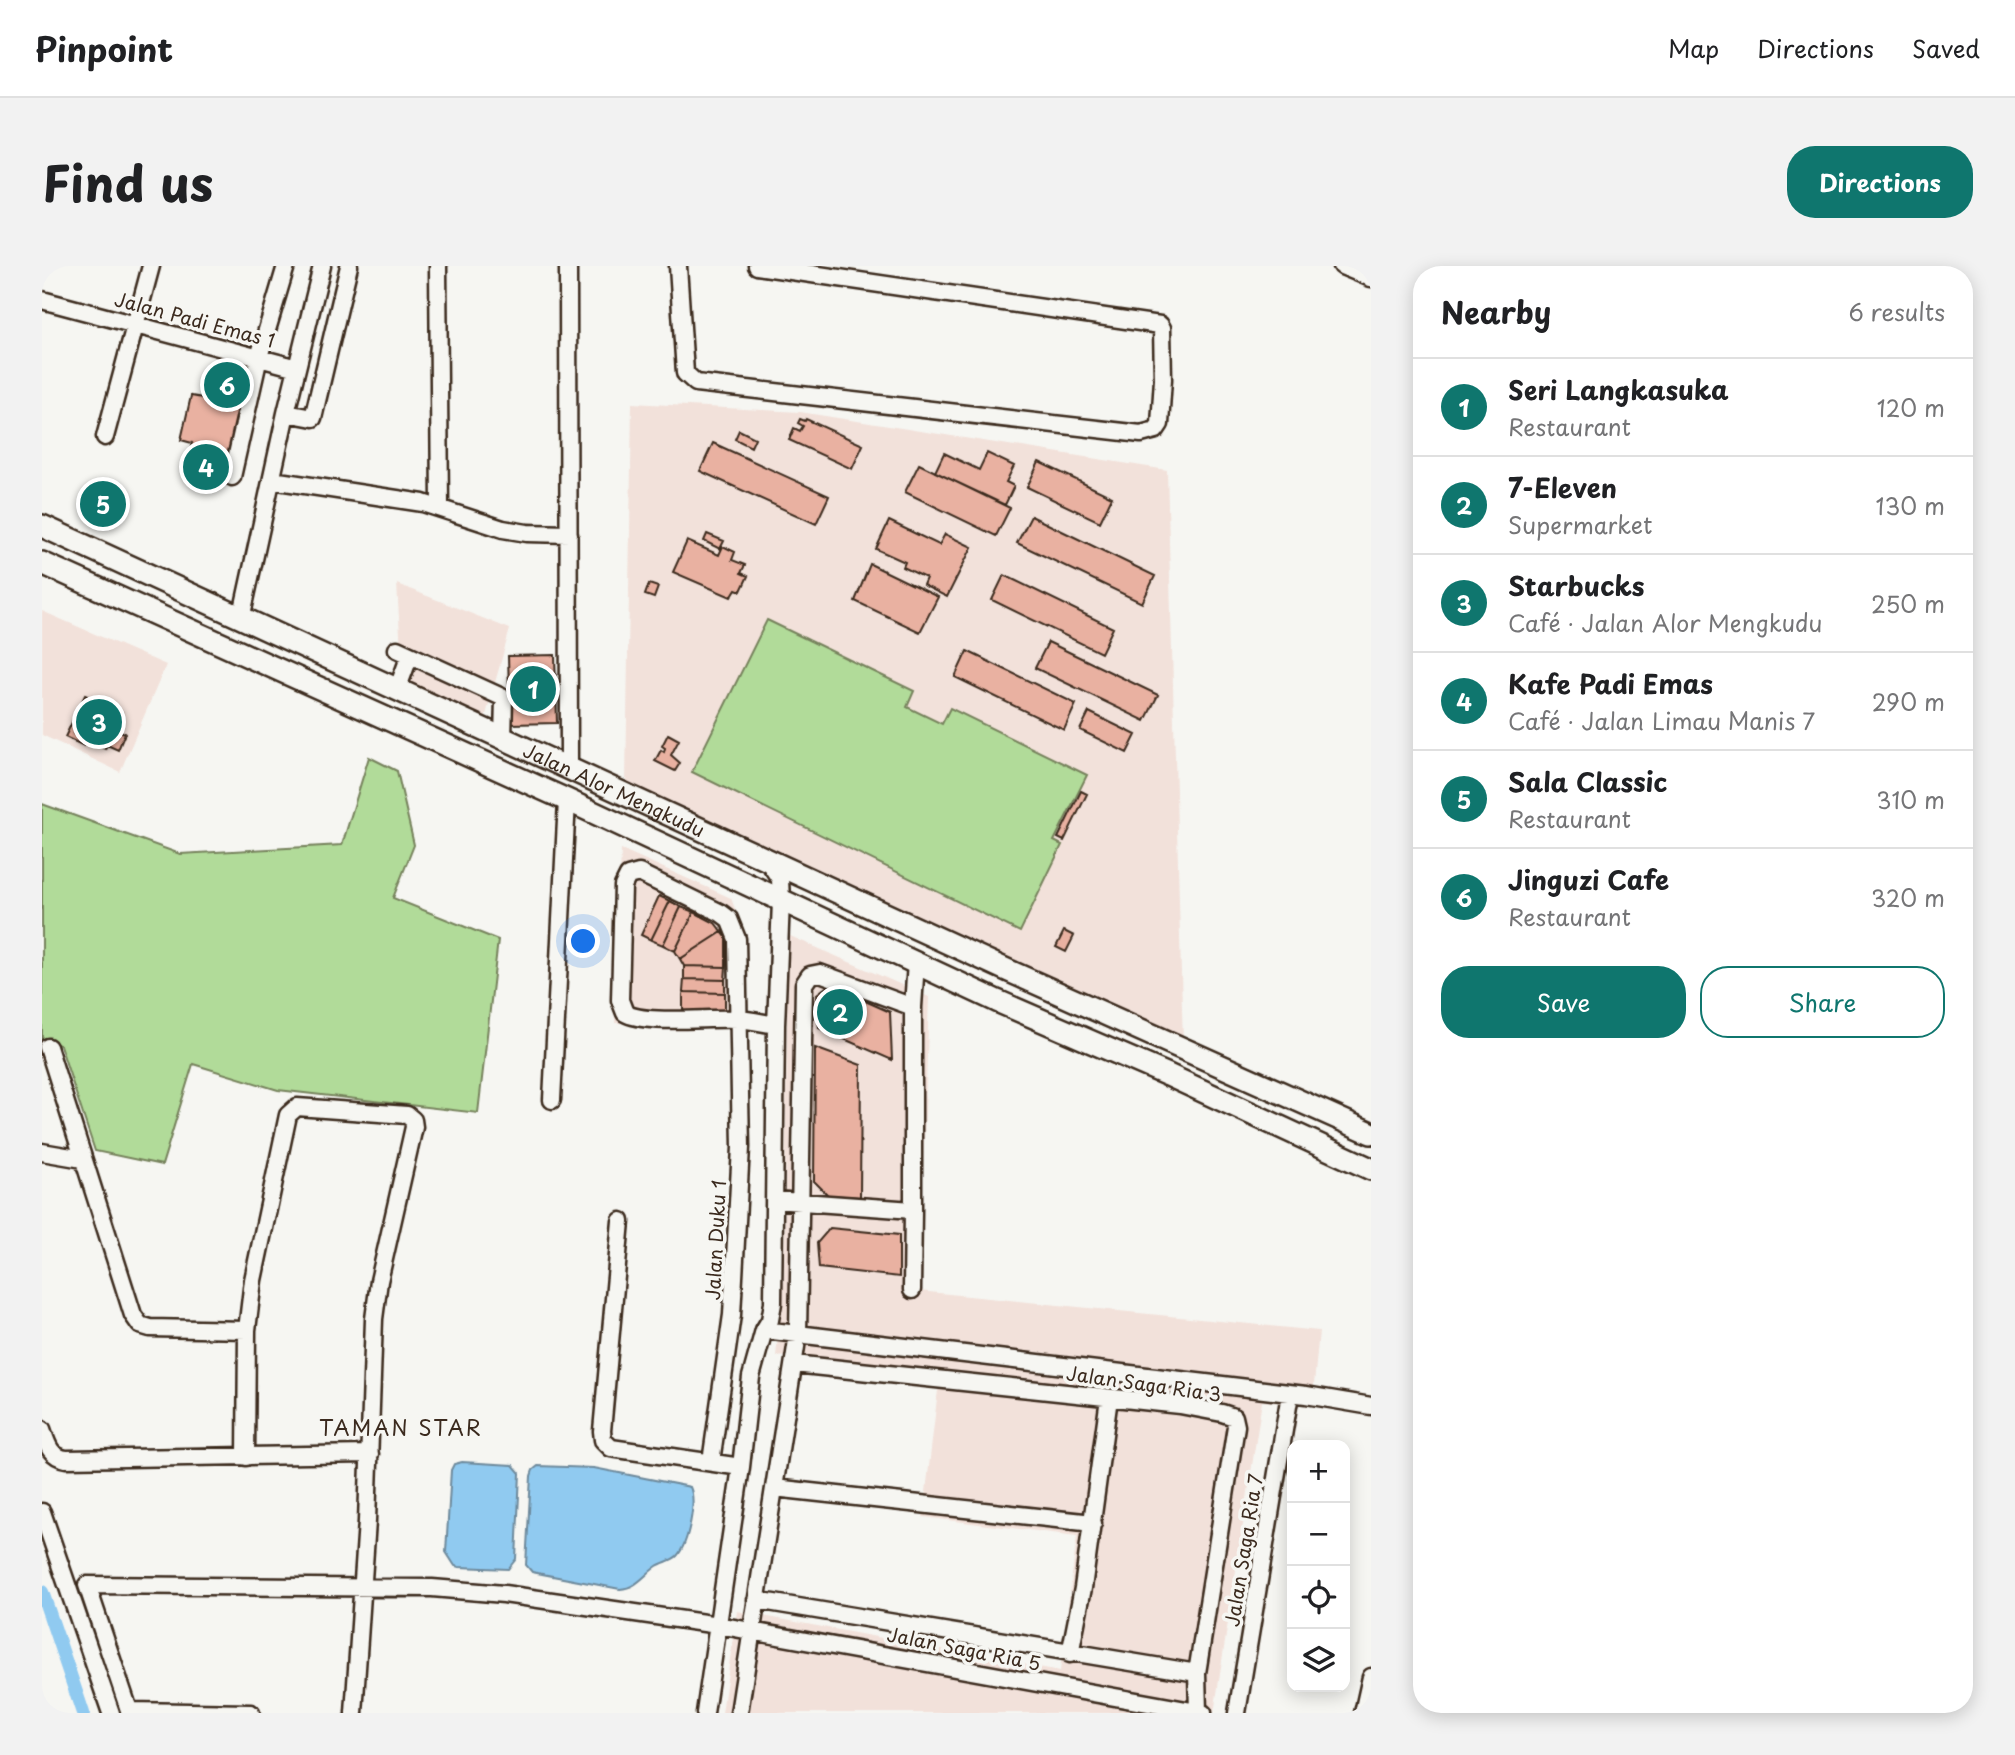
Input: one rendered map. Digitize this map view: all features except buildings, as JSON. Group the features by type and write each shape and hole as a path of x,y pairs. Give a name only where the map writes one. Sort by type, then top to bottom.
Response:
{"main road":[{"name":"Jalan Alor Mengkudu","path":"42,526 503,739 1371,1133"},
{"name":"Jalan Alor Mengkudu","path":"42,563 567,800 997,1001 1168,1075 1371,1169"},
{"path":"270,665 258,645 263,636 275,634"}],"street":[{"path":"105,437 150,266"},
{"path":"232,477 258,357 286,266"},
{"path":"241,619 286,413 323,266"},
{"path":"286,413 313,418 349,266"},
{"path":"438,266 440,508"},
{"path":"568,266 569,769"},
{"path":"678,266 685,373 696,383 1141,434 1156,430 1160,424 1163,379 1160,325 757,266"},
{"path":"1342,266 1371,278"},
{"name":"Jalan Padi Emas 1","path":"42,300 297,368"},
{"path":"272,480 424,503 503,529 527,533 569,534"},
{"path":"397,690 404,652 504,698 503,739"},
{"path":"552,1100 567,800"},
{"path":"705,1713 741,1466 751,1377 773,1303 776,1025 781,901 780,879 768,860"},
{"name":"Jalan Duku 1","path":"711,1462 732,1315 737,1246 741,1147 739,1019 737,939 729,919 721,913 639,873 628,876 624,886 620,1000 625,1013 630,1016 658,1018 739,1019"},
{"path":"912,1290 913,1007 916,962"},
{"path":"739,1713 798,1334 804,984 810,975 820,973 913,1007"},
{"path":"739,1019 776,1025"},
{"path":"48,1047 134,1315 140,1325 150,1328 247,1330"},
{"path":"246,1457 247,1330 253,1280 288,1115 297,1107 407,1115 413,1120 414,1128 379,1281 375,1310 370,1454 355,1713"},
{"path":"42,1152 83,1159"},
{"path":"775,1200 913,1210"},
{"path":"621,1221 603,1440 611,1448 741,1466"},
{"path":"764,1330 1306,1395 1371,1406"},
{"name":"Jalan Saga Ria 3","path":"794,1364 1180,1405 1234,1418 1236,1426 1197,1673 1200,1713"},
{"name":"Jalan Saga Ria 7","path":"1237,1713 1290,1394"},
{"path":"1070,1654 1093,1523 1110,1398"},
{"path":"42,1429 49,1448 60,1458 370,1454"},
{"path":"774,1488 1093,1523"},
{"path":"42,1512 111,1713"},
{"name":"Jalan Saga Ria 5","path":"129,1712 87,1585 363,1586 504,1594 718,1625 1200,1713"},
{"path":"756,1600 1197,1673"},
{"path":"1363,1713 1371,1677"},
{"path":"129,1712 251,1713"}],"shaded area":[{"path":"632,403 800,412 1167,470 1183,1044 626,781"},
{"path":"397,584 510,629 484,722 403,685"},
{"path":"42,611 166,665 120,772 42,735"},
{"path":"621,849 731,898 746,939 747,1025 615,1023"},
{"path":"788,935 929,997 919,1291 1319,1331 1312,1406 1262,1401 1214,1713 722,1713 737,1611 1060,1671 1077,1536 923,1517 940,1373 776,1356 784,1277"}],"green space":[{"path":"767,620 914,691 907,707 942,724 950,708 1087,775 1054,841 1062,845 1020,932 692,772"},
{"path":"369,757 397,771 414,845 393,898 498,940 478,1113 278,1090 193,1064 162,1165 95,1151 60,1045 42,1041 42,804 180,854 342,845"}],"water":[{"path":"462,1462 513,1465 520,1473 516,1559 508,1569 455,1566 446,1552 451,1470 454,1464"},
{"path":"538,1466 594,1468 690,1487 692,1512 681,1550 675,1558 657,1566 636,1584 620,1589 532,1572 526,1565 531,1476"}],"waterway":[{"path":"42,1592 83,1713"}],"place":[{"name":"Jinguzi Cafe","path":"227,385"},
{"name":"Kafe Padi Emas","path":"206,467"},
{"name":"Sala Classic","path":"103,504"},
{"name":"Seri Langkasuka","path":"533,689"},
{"name":"Starbucks","path":"99,722"},
{"name":"7-Eleven","path":"840,1012"}],"district":[{"name":"TAMAN STAR","path":"401,1427"}]}
